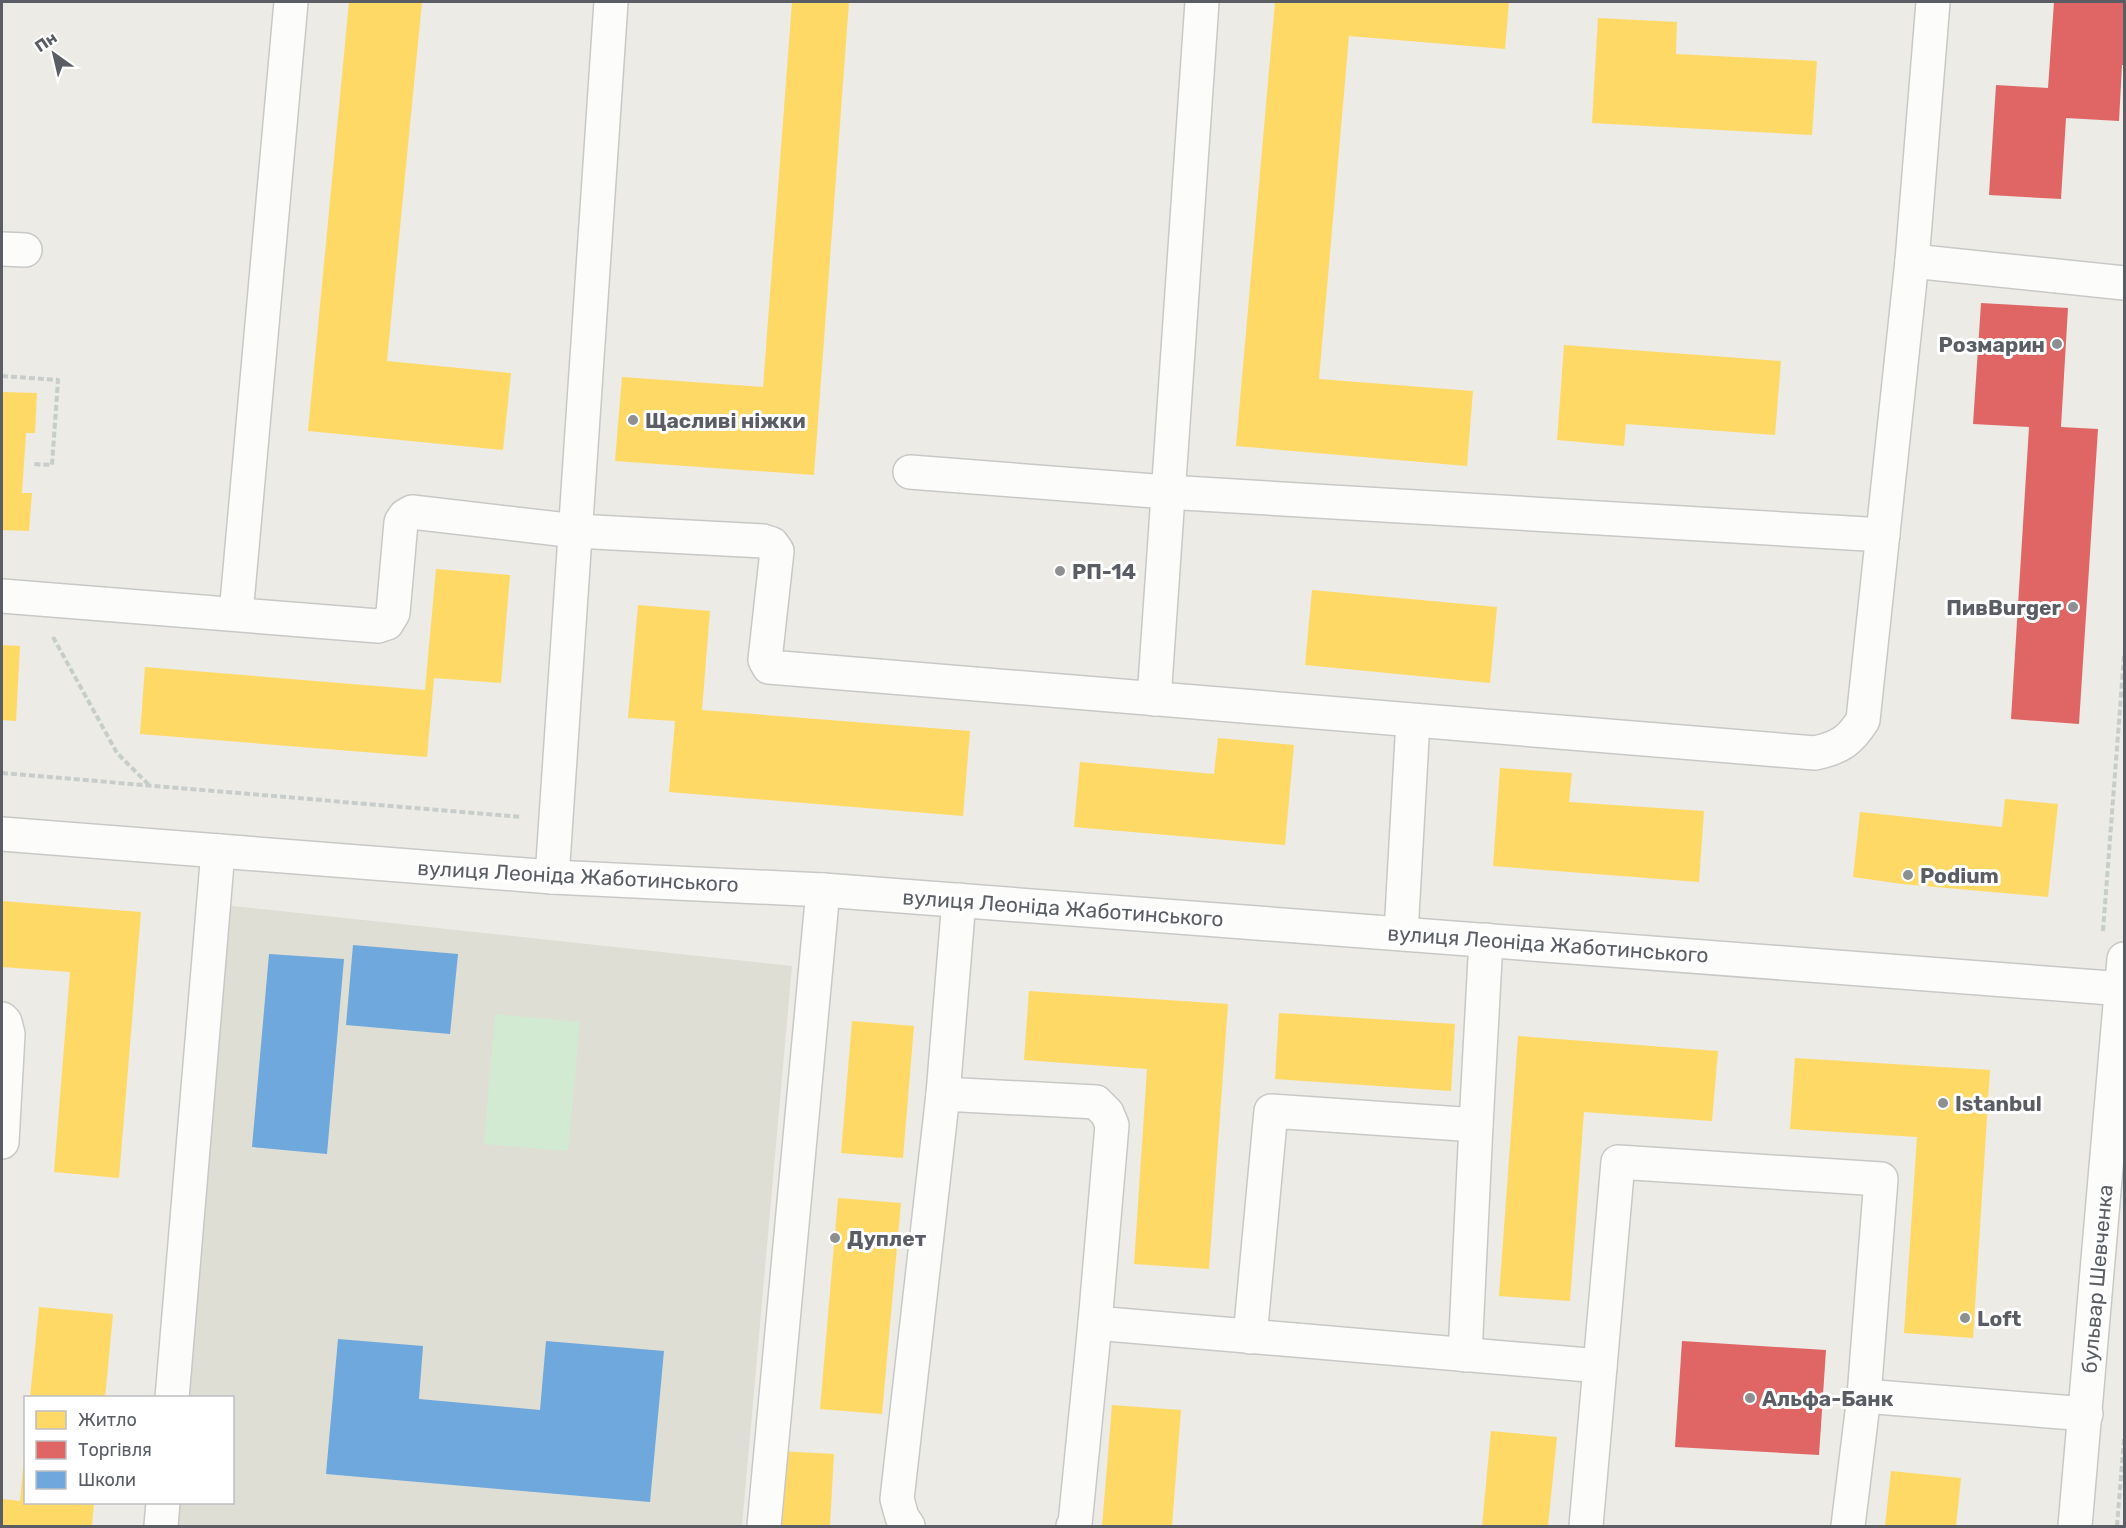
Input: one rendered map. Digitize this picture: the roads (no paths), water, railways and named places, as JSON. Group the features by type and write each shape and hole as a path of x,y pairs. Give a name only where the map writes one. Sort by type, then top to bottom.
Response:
{"street":[{"path":"236,614 291,2"},
{"path":"552,878 611,2"},
{"path":"1154,699 1202,2"},
{"path":"16,597 378,626 387,623 393,613 401,522 411,512 576,531 763,541 772,544 777,551 765,660 769,667 1815,753 1828,750 1853,736 1863,720 1912,261 1933,2"},
{"path":"1912,261 2124,283"},
{"path":"910,472 1167,492 1883,535"},
{"path":"1401,933 1413,721"},
{"name":"вулиця Леоніда Жаботинського","path":"2,834 552,878 823,890 1486,940 2118,981"},
{"path":"172,1396 218,851"},
{"path":"764,1527 823,890"},
{"path":"908,1527 902,1517 897,1499 943,1094 959,900"},
{"path":"1465,1355 1486,940"},
{"name":"бульвар Шевченка","path":"2074,1527 2086,1414 2118,981"},
{"path":"2,1019 8,1034 2,1142"},
{"path":"943,1094 1096,1102 1107,1113 1112,1125 1095,1323 1073,1527"},
{"path":"1250,1338 1271,1111 1476,1125"},
{"path":"1586,1527 1618,1162 1881,1179 1864,1396 1848,1527"},
{"path":"1095,1323 1600,1366"},
{"path":"1864,1396 2086,1414"},
{"path":"161,1527 163,1504"}],"place":[{"name":"Розмарин","path":"2057,344"},
{"name":"Щасливі ніжки","path":"633,420"},
{"name":"РП-14","path":"1060,571"},
{"name":"ПивBurger","path":"2073,607"},
{"name":"Podium","path":"1908,875"},
{"name":"Istanbul","path":"1943,1103"},
{"name":"Дуплет","path":"835,1238"},
{"name":"Loft","path":"1965,1318"},
{"name":"Альфа-Банк","path":"1750,1398"}]}
